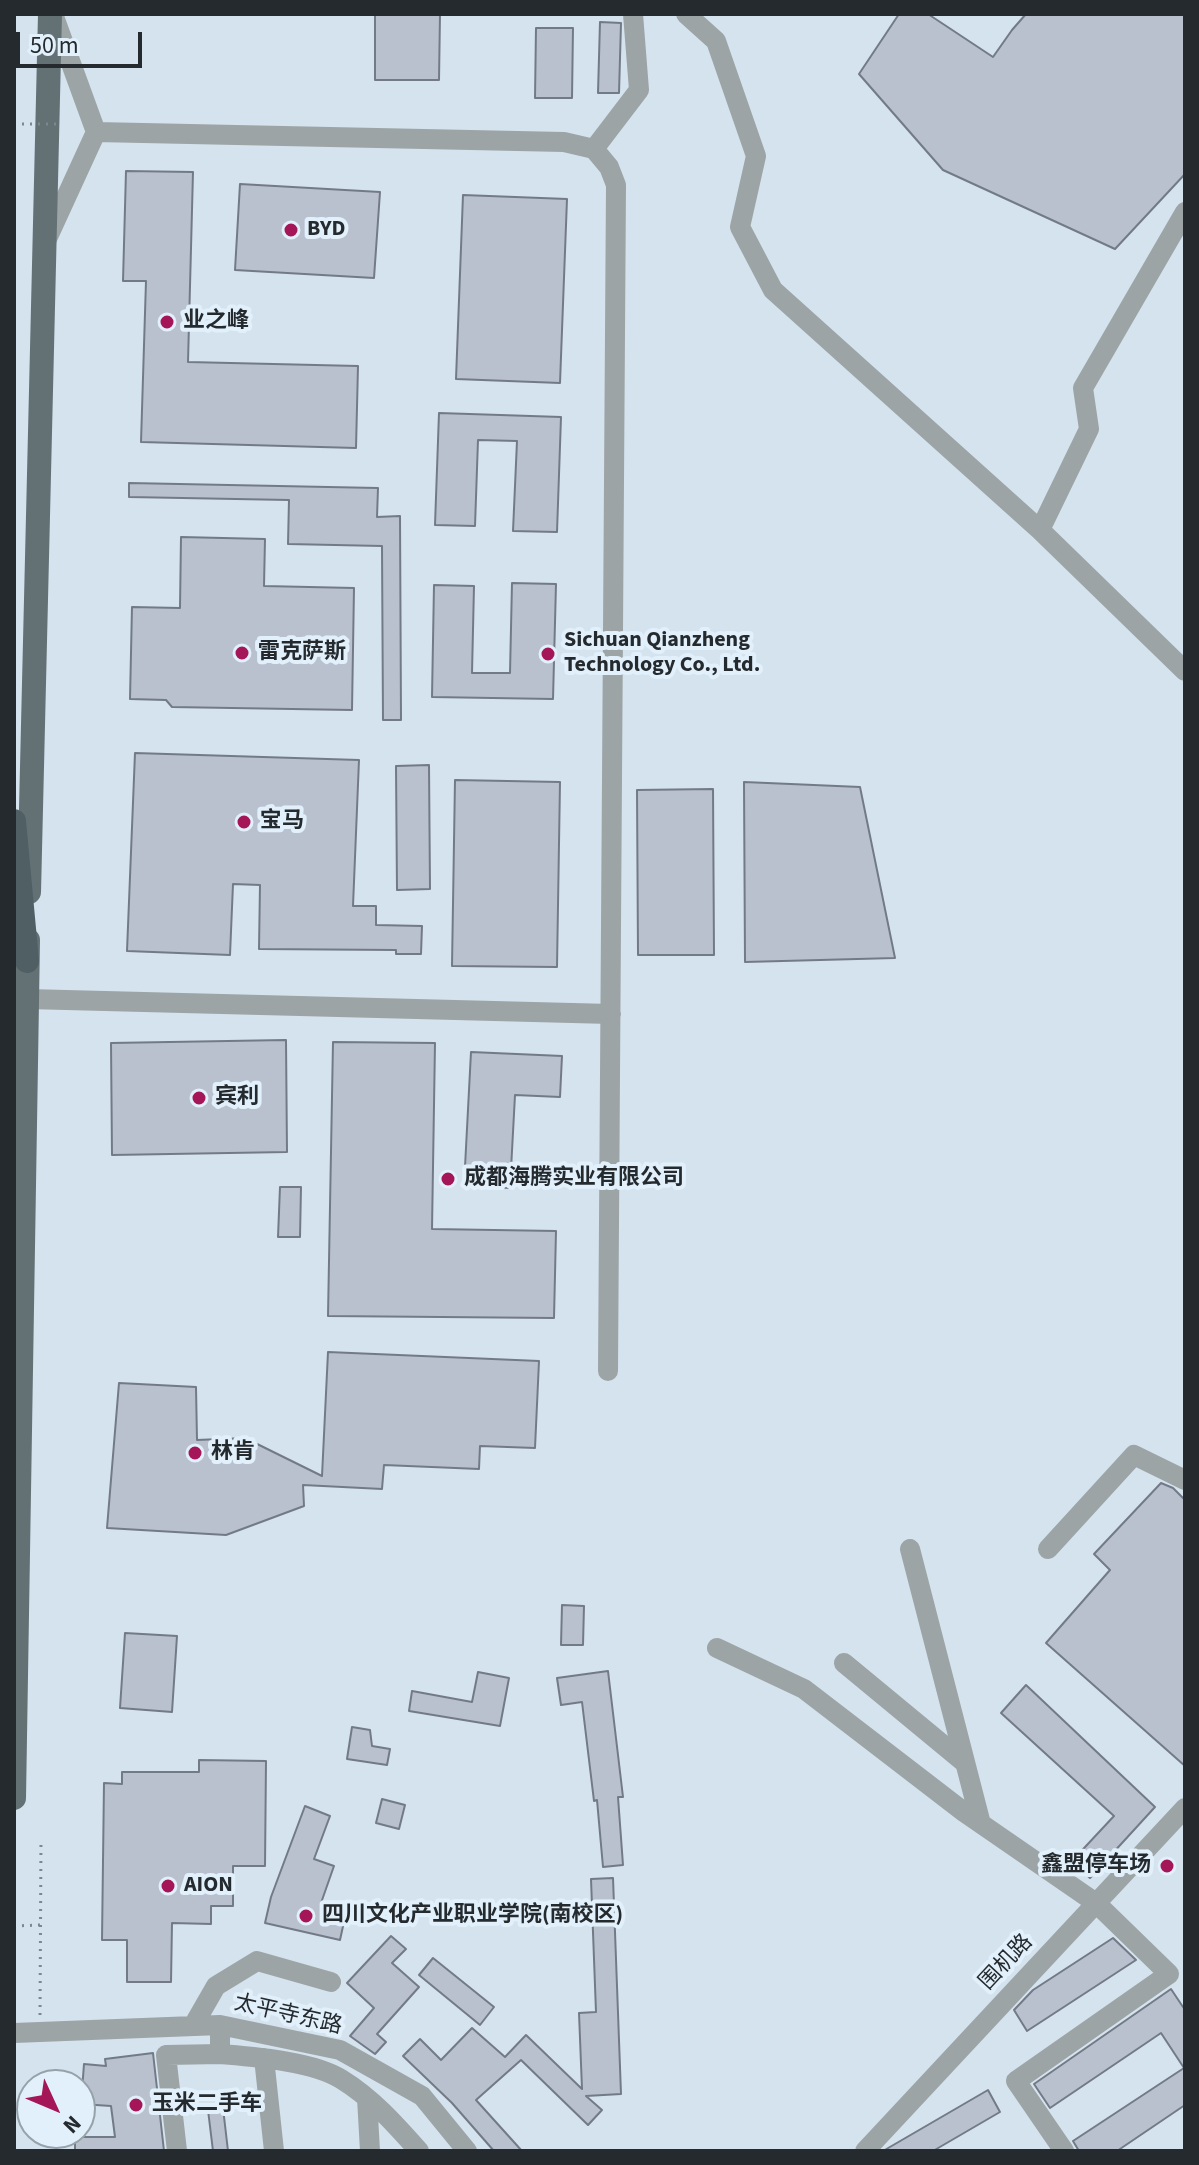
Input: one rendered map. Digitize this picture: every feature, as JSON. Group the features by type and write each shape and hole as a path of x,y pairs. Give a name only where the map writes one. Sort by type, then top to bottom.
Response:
{"highway":[{"path":"14,821 27,961"}],"main road":[{"path":"14,1798 27,961 52,14"}],"street":[{"path":"44,245 96,132 52,14"},
{"path":"594,149 639,90 633,14"},
{"path":"686,14 716,41 756,156 740,227 773,290 1040,530 1185,671"},
{"path":"96,132 564,142 594,149 609,167 616,185 608,1371"},
{"path":"1040,530 1089,429 1083,388 1185,212"},
{"path":"27,999 611,1014"},
{"path":"1048,1549 1134,1455 1185,1480"},
{"path":"910,1549 981,1824"},
{"path":"717,1648 804,1689 981,1824 1096,1903 1169,1974 1016,2081 1064,2151"},
{"path":"844,1663 965,1763"},
{"name":"围机路","path":"865,2151 1185,1808"},
{"path":"193,2026 216,1986 257,1961 331,1982"},
{"path":"220,2025 220,2054"},
{"name":"太平寺东路","path":"14,2033 220,2025 340,2050 422,2096 467,2151"},
{"path":"177,2151 166,2055 220,2054 280,2060 339,2078 383,2110 419,2151"},
{"path":"264,2058 274,2151"},
{"path":"367,2098 370,2151"}],"path":[{"path":"14,124 60,124"},
{"path":"40,1988 41,1839"},
{"path":"14,1926 40,1925"}],"building":[{"path":"375,14 440,14 439,80 375,80"},
{"path":"899,14 928,14 993,57 1026,14 1185,14 1185,174 1115,249 943,170 859,74"},
{"path":"600,22 621,23 619,93 598,93"},
{"path":"536,28 573,28 572,98 535,98"},
{"name":"业之峰","path":"126,171 193,172 188,362 358,366 356,448 141,442 146,281 123,281"},
{"path":"240,184 380,192 374,278 235,270"},
{"path":"463,195 567,199 560,383 456,379"},
{"path":"439,413 561,417 557,532 513,531 517,441 478,440 475,526 435,525"},
{"path":"129,483 378,488 377,517 400,516 401,720 383,720 382,546 288,544 289,500 129,497"},
{"name":"雷克萨斯","path":"181,537 265,539 264,586 354,588 352,710 172,707 166,700 130,699 132,607 180,608"},
{"path":"512,583 556,584 553,699 432,697 434,585 474,586 472,673 510,673"},
{"name":"宝马","path":"135,753 359,760 353,906 376,906 376,925 422,926 421,954 396,954 396,950 259,949 260,885 233,884 230,955 127,951"},
{"path":"429,765 430,889 397,890 396,766"},
{"path":"455,780 560,782 557,967 452,966"},
{"path":"744,782 860,787 895,958 745,962"},
{"path":"713,789 714,955 638,955 637,790"},
{"name":"宾利","path":"286,1040 287,1152 112,1155 111,1043"},
{"path":"333,1042 435,1043 432,1229 556,1231 554,1318 328,1316"},
{"path":"471,1052 562,1056 560,1097 515,1095 510,1188 464,1186"},
{"path":"280,1187 301,1187 300,1237 278,1237"},
{"path":"328,1352 539,1361 535,1448 480,1446 479,1469 384,1465 382,1489 303,1485 304,1506 226,1535 107,1528 119,1383 196,1387 197,1440 245,1438 322,1476"},
{"path":"1161,1483 1173,1488 1185,1500 1185,1766 1046,1643 1110,1570 1094,1554"},
{"path":"562,1605 584,1606 583,1645 561,1645"},
{"path":"125,1633 177,1636 172,1712 120,1708"},
{"path":"608,1671 623,1797 618,1797 623,1865 603,1867 597,1800 594,1801 582,1702 561,1705 557,1678"},
{"path":"478,1672 509,1678 500,1726 409,1711 412,1691 472,1702"},
{"path":"1026,1685 1155,1807 1090,1878 1072,1861 1114,1816 1001,1713"},
{"path":"352,1727 370,1730 372,1746 390,1749 387,1765 347,1759"},
{"name":"AION","path":"199,1760 266,1761 265,1866 233,1866 233,1906 211,1906 211,1924 172,1923 171,1982 127,1982 127,1940 102,1940 104,1783 122,1784 122,1772 199,1772"},
{"path":"382,1799 405,1805 399,1829 376,1823"},
{"path":"305,1806 330,1816 314,1859 334,1866 321,1903 347,1908 340,1940 265,1923 271,1897"},
{"path":"613,1878 621,2094 586,2096 602,2110 588,2125 521,2060 476,2100 522,2151 494,2151 452,2103 403,2056 420,2039 441,2060 472,2028 505,2057 526,2035 582,2089 579,2013 596,2012 591,1879"},
{"path":"391,1936 406,1949 392,1963 419,1987 377,2034 386,2042 375,2054 350,2036 374,2008 347,1983"},
{"path":"1113,1938 1136,1960 1027,2031 1014,2010 1033,1990"},
{"path":"433,1958 494,2007 480,2025 419,1975"},
{"path":"1171,1989 1185,2010 1185,2105 1117,2151 1079,2151 1073,2141 1184,2068 1161,2033 1050,2108 1034,2084"},
{"name":"玉米二手车","path":"153,2053 164,2151 75,2151 96,2149 96,2137 115,2137 111,2106 96,2105 96,2069 84,2069 84,2064 106,2066 105,2059"},
{"path":"988,2090 1000,2112 933,2151 883,2151"},
{"path":"223,2108 228,2151 213,2151 208,2110"}],"place":[{"name":"BYD","path":"291,230"},
{"name":"业之峰","path":"167,322"},
{"name":"雷克萨斯","path":"242,653"},
{"name":"Sichuan Qianzheng Technology Co., Ltd.","path":"548,654"},
{"name":"宝马","path":"244,822"},
{"name":"宾利","path":"199,1098"},
{"name":"成都海腾实业有限公司","path":"448,1179"},
{"name":"林肯","path":"195,1453"},
{"name":"鑫盟停车场","path":"1167,1866"},
{"name":"AION","path":"168,1886"},
{"name":"四川文化产业职业学院(南校区)","path":"306,1916"},
{"name":"玉米二手车","path":"136,2105"}]}
